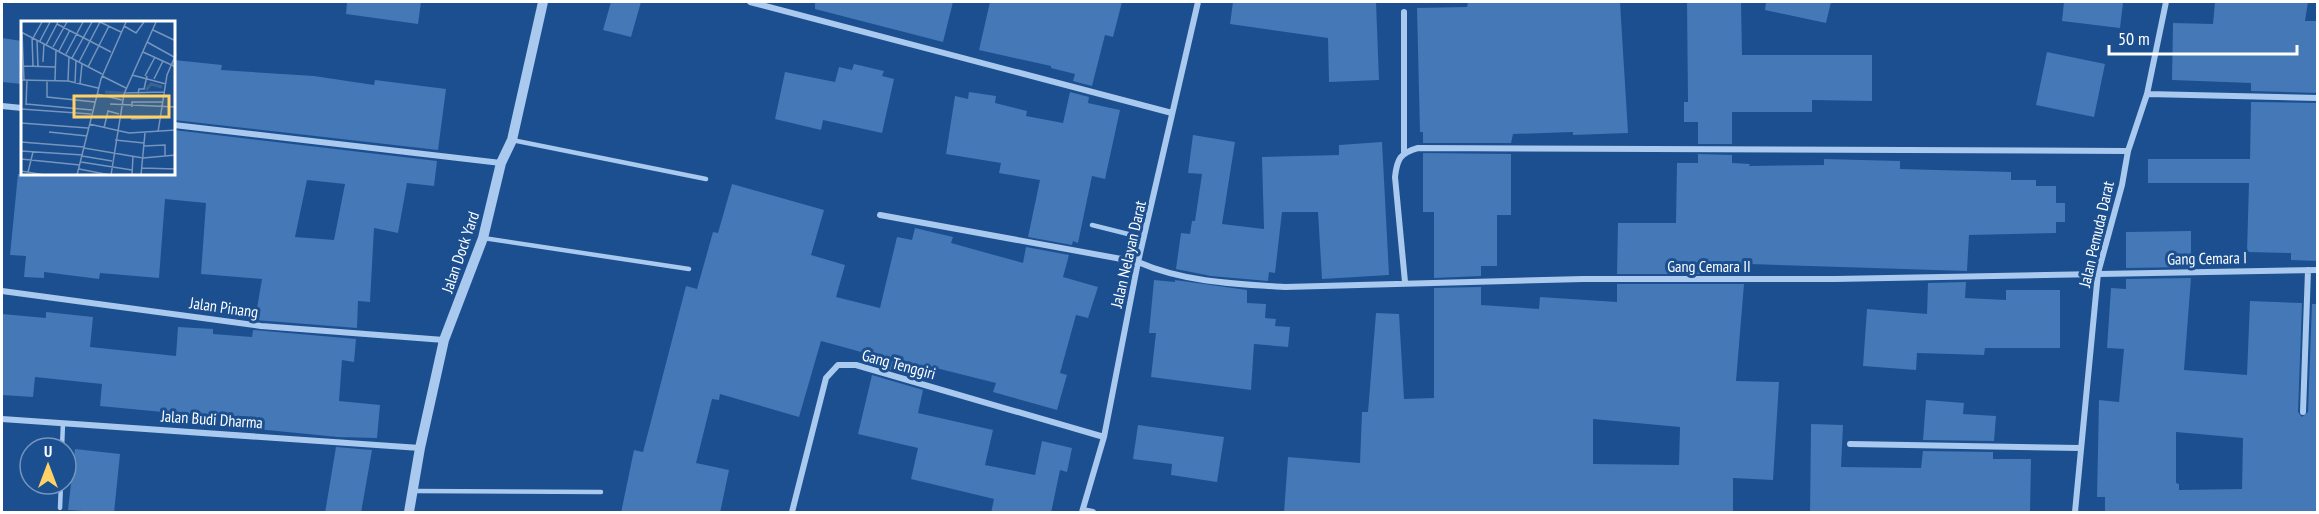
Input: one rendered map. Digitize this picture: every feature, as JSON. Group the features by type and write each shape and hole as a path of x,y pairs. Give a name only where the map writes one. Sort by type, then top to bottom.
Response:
{"street":[{"name":"Jalan Dock Yard","path":"409,513 415,491 420,448 444,340 483,238 501,163 512,140 543,2"},
{"path":"750,2 1172,113"},
{"name":"Jalan Nelayan Darat","path":"1083,511 1104,437 1138,262 1198,2"},
{"name":"Jalan Pemuda Darat","path":"2075,513 2079,448 2098,273 2122,185 2128,151 2147,94 2166,2"},
{"path":"1404,12 1404,152 1397,162 1395,177 1405,282"},
{"path":"2147,94 2318,98"},
{"path":"2,106 21,108"},
{"path":"176,125 501,163"},
{"path":"1404,152 1418,148 2128,151"},
{"name":"Gang Cemara II","path":"880,215 1138,262 1163,273 1240,284 1320,286 1405,282 1835,279 2098,273"},
{"path":"2302,412 2308,270"},
{"name":"Gang Cemara I","path":"2098,273 2318,270"},
{"name":"Jalan Pinang","path":"2,291 261,326 444,340"},
{"name":"Gang Tenggiri","path":"792,513 826,378 838,364 856,365 1104,437"},
{"name":"Jalan Budi Dharma","path":"2,419 420,448"},
{"path":"1850,444 2079,448"},
{"path":"1083,511 1093,513"}],"lane":[{"path":"512,140 706,179"},
{"path":"1092,225 1144,238"},
{"path":"483,238 689,269"},
{"path":"62,436 63,423"},
{"path":"415,491 600,492"},
{"path":"60,496 60,508"}],"building":[{"path":"347,2 421,2 418,24 346,14"},
{"path":"611,2 641,2 631,37 603,30"},
{"path":"815,2 953,2 943,42 815,9"},
{"path":"990,2 1122,2 1113,37 1105,35 1092,86 1073,81 1075,74 1051,68 1051,66 979,50"},
{"path":"1233,2 1376,2 1379,80 1329,82 1328,38 1230,24"},
{"path":"1468,2 1620,2 1628,133 1513,134 1511,143 1423,143 1423,132 1420,132 1417,8 1467,7"},
{"path":"1687,2 1741,2 1742,55 1872,55 1872,101 1812,100 1812,112 1732,112 1732,144 1698,144 1698,122 1684,122 1684,102 1688,102"},
{"path":"1766,2 1831,2 1826,23 1765,10"},
{"path":"2064,2 2123,3 2120,28 2062,21"},
{"path":"2215,2 2308,2 2305,21 2318,21 2318,93 2251,91 2251,83 2172,80 2173,23 2213,24"},
{"path":"2,38 21,41 21,84 2,82"},
{"path":"2047,52 2105,64 2094,117 2036,105"},
{"path":"176,60 222,65 221,70 314,76 374,85 375,80 446,89 438,150 176,120"},
{"path":"854,64 884,71 882,76 894,79 882,133 823,120 821,130 775,119 785,72 835,82 839,67 852,70"},
{"path":"969,92 996,96 995,103 1027,111 1026,116 1063,123 1070,92 1089,97 1088,103 1120,110 1105,179 1092,176 1078,243 1073,241 1072,245 1028,237 1040,180 999,173 1001,163 946,154 955,96 968,99"},
{"path":"2251,102 2318,103 2318,261 2291,260 2291,253 2247,252 2249,183 2148,183 2148,159 2250,159"},
{"path":"176,130 437,161 434,186 407,183 398,233 374,228 370,302 358,301 357,328 255,320 262,279 201,274 206,203 165,199 159,278 100,273 99,279 44,272 44,278 24,277 26,256 10,255 18,174 21,176 176,176","holes":["307,180 345,184 334,240 295,237"]},
{"path":"1193,135 1235,142 1222,224 1264,229 1262,157 1339,155 1339,145 1382,142 1389,275 1322,279 1318,212 1282,212 1275,273 1269,272 1268,281 1211,276 1176,269 1181,233 1190,234 1192,221 1195,221 1202,174 1188,173"},
{"path":"1423,153 1511,154 1511,215 1497,215 1497,266 1481,266 1481,276 1434,278 1434,212 1423,212"},
{"path":"1698,154 1732,155 1732,163 1750,164 1749,166 1824,165 1824,159 1900,161 1900,169 2011,172 2011,180 2036,180 2036,186 2056,186 2056,203 2065,203 2065,222 2056,222 2056,233 1969,235 1967,271 1750,264 1750,269 1745,268 1745,274 1617,274 1618,223 1676,223 1677,163 1698,163"},
{"path":"732,184 824,210 811,255 845,265 836,297 880,308 897,237 912,240 915,228 953,237 951,243 1023,263 1026,247 1069,255 1063,277 1098,287 1088,318 1076,315 1060,373 1067,375 1057,410 993,392 996,383 928,366 925,380 874,365 876,356 821,341 799,417 720,394 719,400 712,399 696,463 729,470 720,513 621,513 634,450 643,452 686,286 697,289 713,232 718,233"},
{"path":"2191,231 2191,267 2126,268 2126,232"},
{"path":"2191,278 2184,370 2247,375 2250,301 2302,303 2298,412 2302,417 2308,412 2312,304 2318,304 2318,513 2105,513 2105,497 2097,497 2099,400 2119,402 2124,349 2107,348 2111,288 2126,289 2126,279","holes":["2176,432 2243,438 2242,489 2179,490 2179,484 2176,483"]},
{"path":"1154,280 1175,282 1175,280 1247,290 1247,303 1266,304 1265,318 1276,319 1275,326 1290,327 1288,347 1254,344 1251,390 1151,377 1156,333 1149,333"},
{"path":"1966,282 1965,298 2006,300 2006,290 2060,290 2060,348 1985,348 1984,355 1917,353 1916,370 1863,366 1867,309 1927,314 1928,283"},
{"path":"1617,284 1744,284 1736,381 1779,382 1773,480 1733,478 1733,513 1284,513 1288,457 1360,463 1362,412 1368,412 1376,313 1399,314 1404,399 1434,398 1434,288 1481,287 1481,305 1539,309 1540,297 1617,302","holes":["1593,419 1680,427 1679,465 1593,464"]},
{"path":"46,312 93,317 90,347 176,356 178,327 213,329 213,334 252,337 253,330 356,339 354,362 342,360 339,401 380,405 377,438 338,437 225,426 225,418 100,406 102,384 35,377 33,397 2,395 2,314 46,318"},
{"path":"872,375 923,390 918,413 993,430 985,465 1035,475 1042,441 1072,448 1067,472 1060,470 1051,513 991,513 994,499 911,479 918,448 858,434"},
{"path":"1926,400 1964,403 1963,414 1996,416 1994,441 1923,440"},
{"path":"1811,424 1843,425 1841,467 1921,468 1923,451 1993,452 1993,459 2031,459 2030,513 1810,513"},
{"path":"1138,425 1224,437 1217,482 1171,475 1172,464 1133,459"},
{"path":"336,447 372,450 361,513 325,513"},
{"path":"78,449 120,454 114,513 68,510 70,496 78,496"}]}
